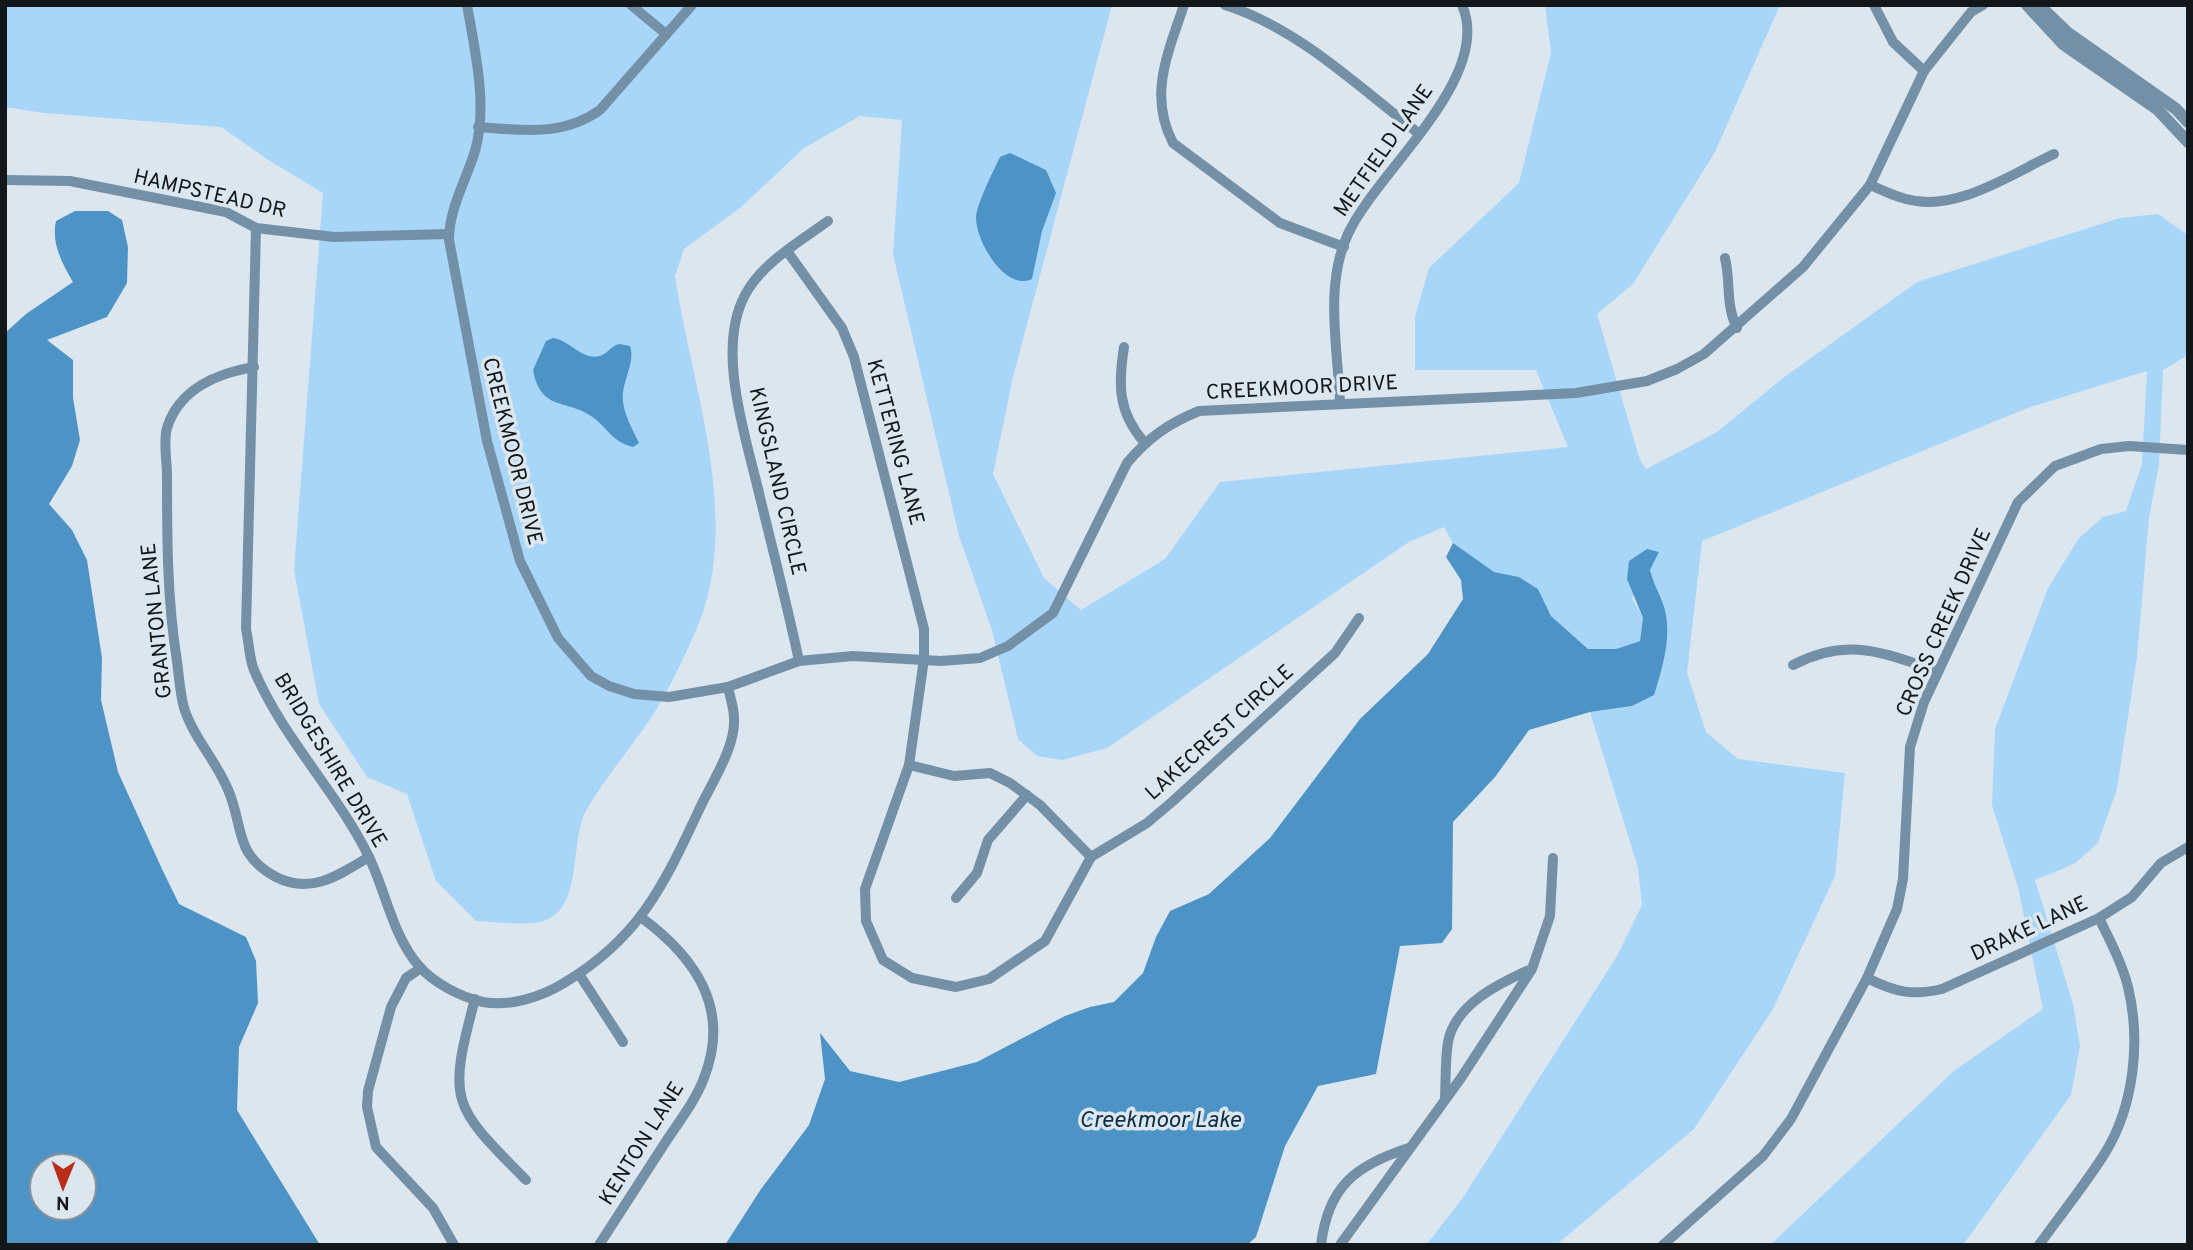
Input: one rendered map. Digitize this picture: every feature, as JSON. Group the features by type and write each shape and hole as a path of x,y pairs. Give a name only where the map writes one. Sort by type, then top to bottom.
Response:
{"street":[{"name":"CREEKMOOR DRIVE","path":"467,5 479,88 478,127 476,149 451,216 450,260 506,516 520,561 558,638 591,676 634,694 669,696 728,687 799,661 853,656 941,662 980,658 1008,646 1054,613 1113,486 1144,442 1174,421 1199,411 1609,389 1647,381 1677,369 1704,354 1737,328 1803,267 1870,185 1924,71 1971,12 1983,5"},
{"path":"631,5 666,34"},
{"path":"478,127 554,130 577,124 600,110 692,5"},
{"path":"1184,5 1161,79 1159,102 1163,124 1172,143 1280,223 1344,247"},
{"path":"1225,5 1246,12 1304,44 1418,133"},
{"name":"METFIELD LANE","path":"1340,403 1335,294 1344,247 1348,234 1448,93 1464,58 1468,29 1462,5"},
{"path":"1874,5 1893,42 1924,71"},
{"path":"2027,5 2063,44 2157,109 2188,142"},
{"path":"2039,5 2068,33 2176,109 2188,122"},
{"path":"1870,185 1907,200 1929,202 1959,198 2054,154"},
{"name":"HAMPSTEAD DR","path":"5,180 70,181 226,212 256,228 334,236 449,234"},
{"name":"KINGSLAND CIRCLE","path":"799,661 741,424 734,337 736,316 753,281 787,251 828,221"},
{"name":"BRIDGESHIRE DRIVE","path":"256,228 246,629 253,669 301,753 369,857 407,950 421,968 441,985 475,999 510,1002 534,997 579,974 614,948 642,918 663,886 726,750 734,720 728,687"},
{"name":"KETTERING LANE","path":"787,251 842,328 854,357 925,629 924,659"},
{"path":"1725,258 1729,275 1727,293 1737,328"},
{"path":"1124,347 1120,373 1122,404 1132,428 1144,442"},
{"name":"GRANTON LANE","path":"254,367 229,371 203,382 185,399 167,428 166,563 184,708 203,750 229,791 242,846 260,866 277,877 300,885 330,881 369,857"},
{"name":"CROSS CREEK DRIVE","path":"1663,1245 1731,1187 1770,1147 1791,1119 1867,978 1897,909 1903,879 1910,747 1924,702 1982,584 2018,502 2055,466 2101,449 2129,446 2188,450"},
{"name":"LAKECREST CIRCLE","path":"1091,857 1147,823 1173,801 1335,653 1359,618"},
{"path":"1793,665 1830,649 1855,647 1938,671"},
{"path":"909,765 954,776 990,773 1027,795 1091,857 1045,941 989,979 956,987 912,978 883,960 866,921 864,889 909,765 924,659"},
{"path":"956,898 976,873 988,840 1027,795"},
{"name":"DRAKE LANE","path":"1867,978 1893,991 1924,993 1942,989 2099,918 2132,897 2161,863 2188,847"},
{"path":"1340,1245 1461,1078 1531,969 1550,916 1553,858"},
{"name":"KENTON LANE","path":"599,1245 690,1105 711,1056 713,1032 709,1004 699,976 683,951 642,918"},
{"path":"2039,1245 2105,1152 2121,1121 2131,1079 2134,1020 2128,988 2099,918"},
{"path":"421,968 406,978 391,1007 368,1091 367,1107 376,1147 433,1208 454,1245"},
{"path":"1445,1097 1448,1040 1462,1015 1481,995 1531,969"},
{"path":"579,974 623,1042"},
{"path":"475,999 458,1060 460,1098 475,1128 526,1180"},
{"path":"1321,1245 1324,1221 1336,1194 1355,1172 1380,1157 1409,1148"}],"shaded area":[{"path":"5,5 1112,5 1013,377 993,474 1044,578 1081,610 1165,559 1220,482 1568,447 1536,370 1415,370 1415,316 1429,268 1519,183 1551,53 1545,5 1780,5 1715,152 1633,284 1597,314 1640,460 1646,469 1717,432 1783,378 1917,282 2120,218 2158,214 2188,235 2188,355 2163,370 2159,464 2149,518 2137,657 2117,789 2098,843 2074,864 2035,880 2073,1004 2080,1046 2071,1095 1963,1245 1770,1245 1955,1070 2043,1009 2018,887 1992,805 1995,729 2048,588 2079,538 2103,517 2126,511 2142,464 2147,371 2030,407 1702,541 1687,673 1706,732 1738,759 1845,773 1835,876 1773,1009 1694,1129 1556,1245 1426,1245 1462,1199 1617,956 1642,905 1638,868 1590,712 1632,706 1662,600 1655,591 1650,570 1659,552 1632,598 1643,618 1640,641 1616,649 1588,649 1551,616 1538,589 1519,577 1494,572 1470,557 1453,543 1444,527 1409,542 1107,748 1062,760 1037,756 1018,739 992,630 959,536 893,254 902,120 860,116 804,148 740,208 684,249 675,276 714,489 716,532 712,574 702,615 659,705 586,811 569,893 562,907 551,918 535,923 476,921 436,881 407,794 367,777 319,704 294,570 323,193 221,127 44,113 5,107"}],"water":[{"path":"1010,153 1046,170 1056,193 1042,231 1032,279 1022,281 1012,278 994,262 981,239 976,218 982,196 1000,157"},
{"path":"75,211 108,211 122,220 128,247 127,283 107,317 47,340 73,360 73,398 80,440 72,466 49,504 72,530 87,560 102,658 101,700 118,772 179,904 246,937 256,961 258,1003 239,1047 237,1110 320,1245 5,1245 5,333 26,314 73,282 61,260 56,221"},
{"path":"553,338 594,357 603,355 619,344 630,346 631,359 623,401 639,443 633,447 621,442 594,418 575,408 557,403 542,393 533,370 546,341"},
{"name":"Creekmoor Lake","path":"1453,543 1494,572 1519,577 1538,589 1551,616 1588,649 1616,649 1640,641 1643,618 1627,579 1629,561 1647,549 1659,552 1650,570 1662,601 1667,624 1661,672 1654,695 1632,706 1590,712 1529,730 1495,777 1453,822 1452,929 1442,943 1400,946 1376,1074 1318,1086 1285,1146 1256,1237 1247,1245 725,1245 761,1189 809,1125 825,1079 820,1033 850,1071 899,1082 977,1062 1065,1016 1114,1002 1143,973 1156,937 1170,911 1209,894 1270,838 1360,719 1428,654 1463,599 1461,580 1446,557"}]}
